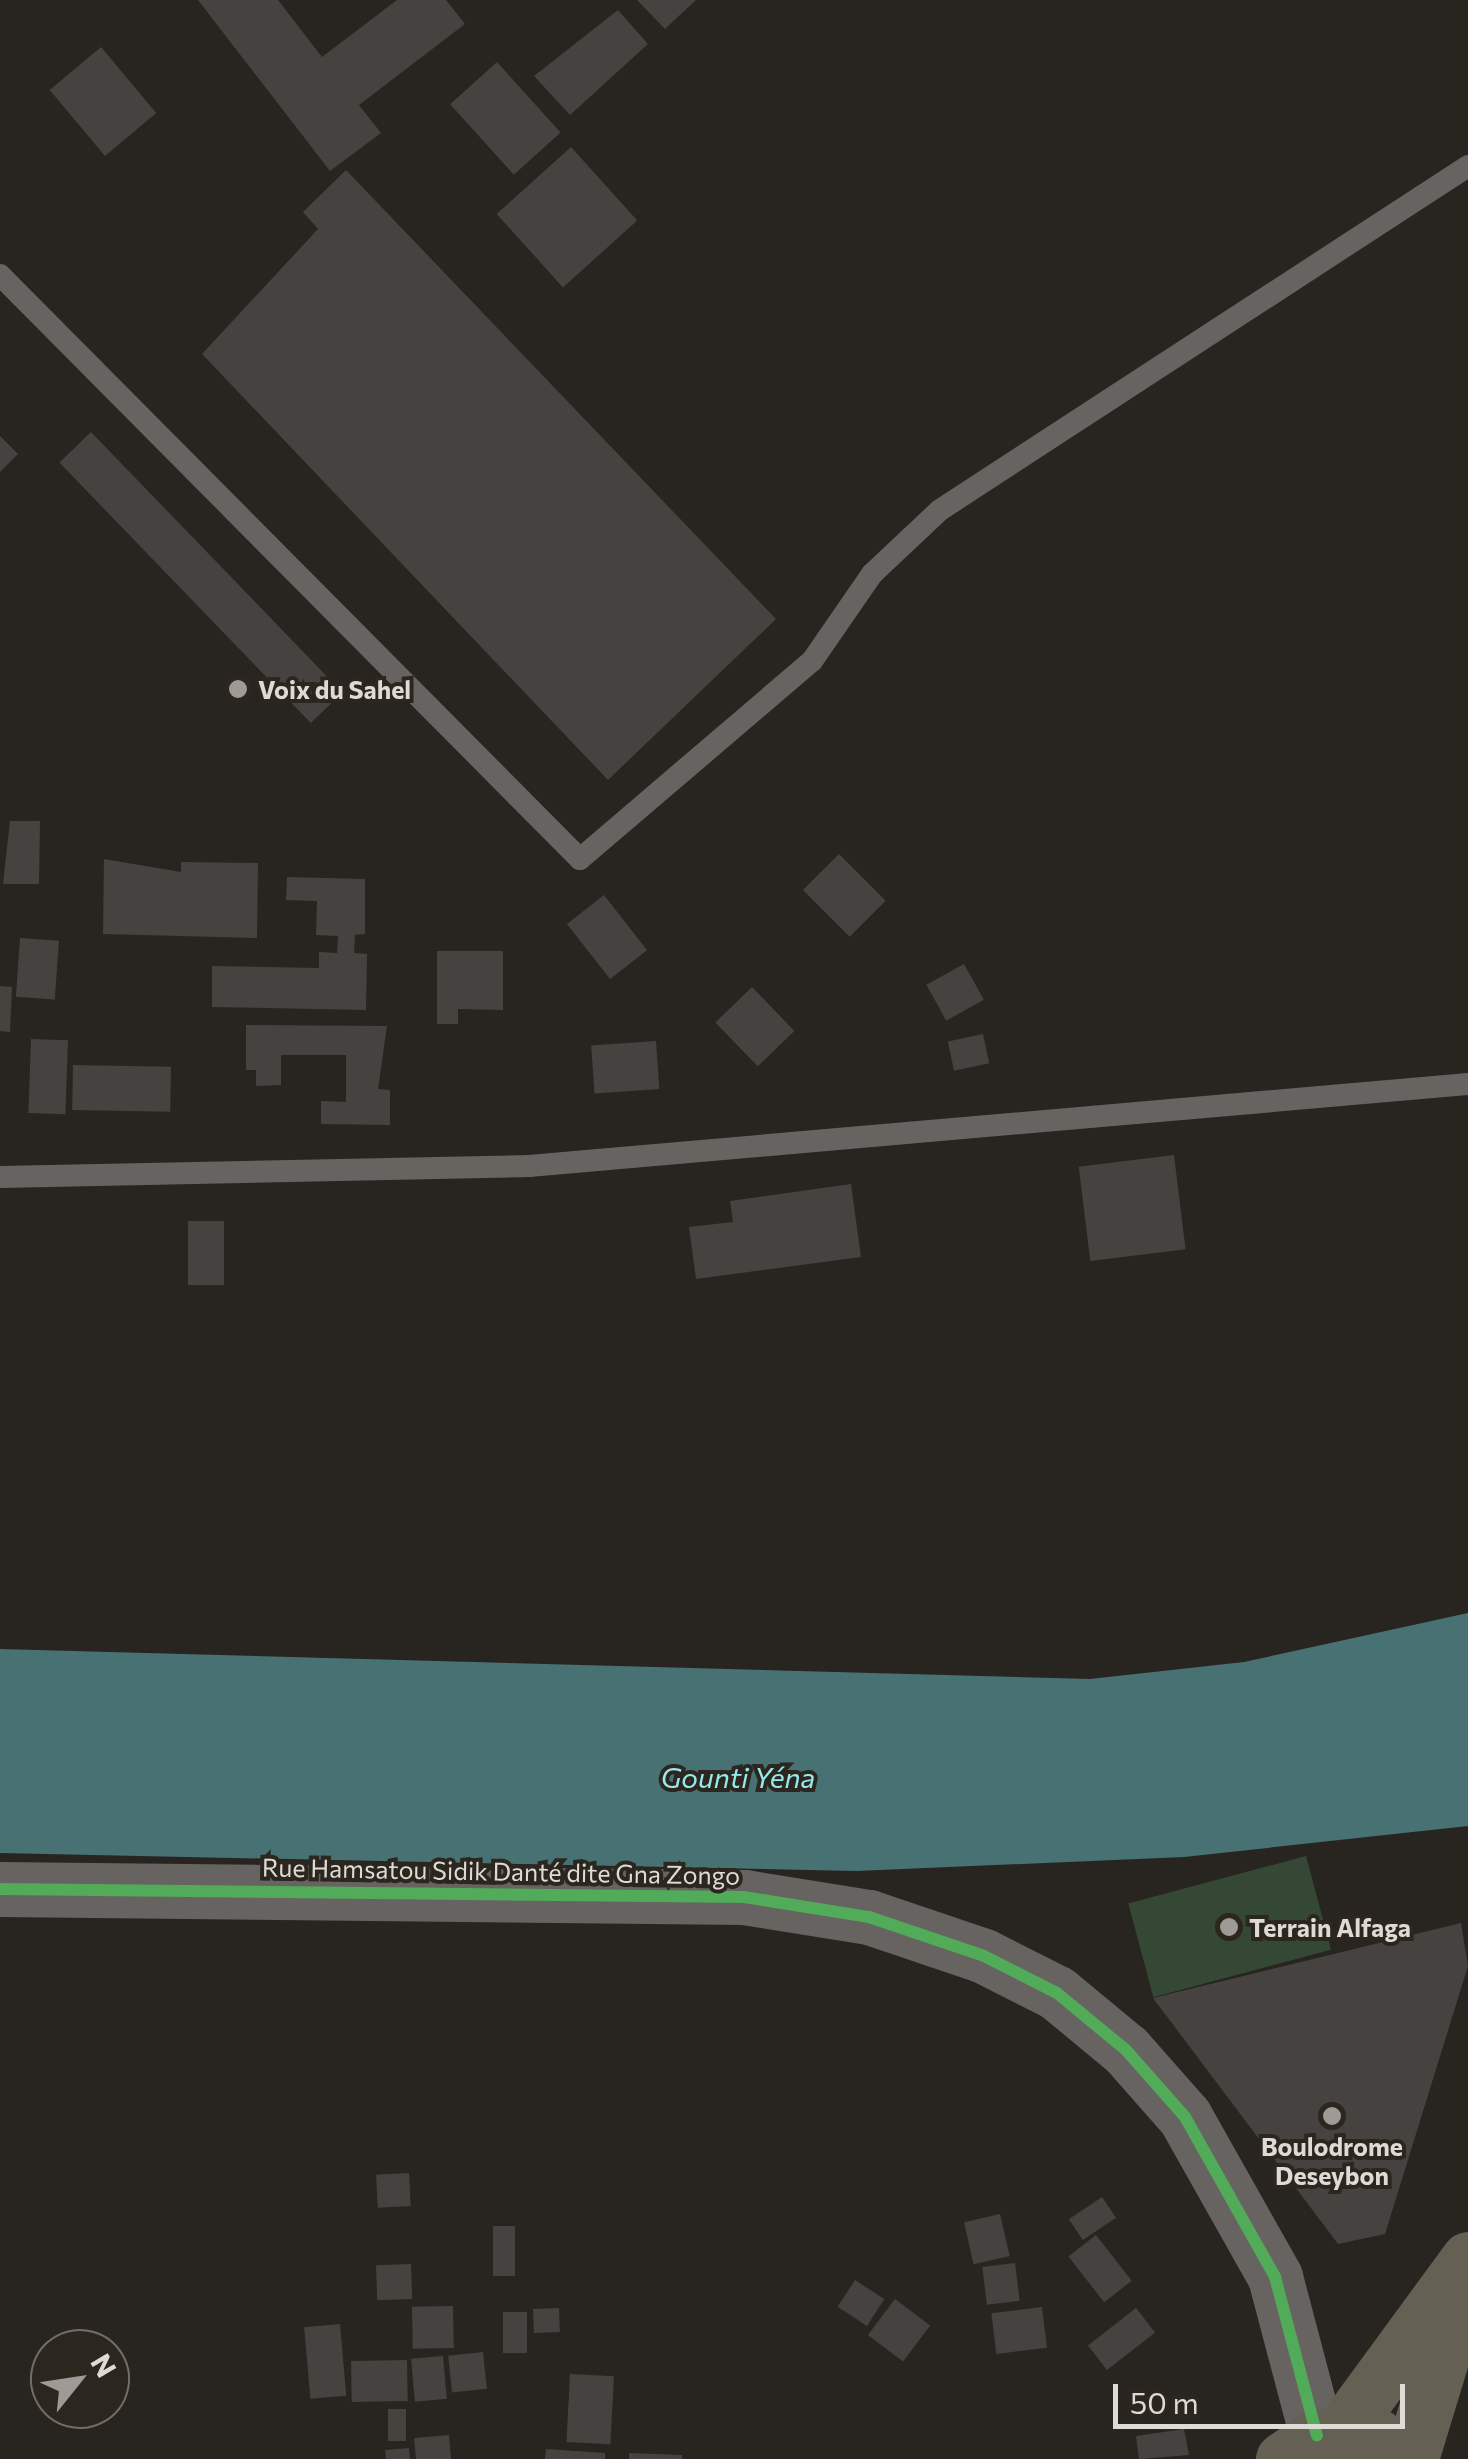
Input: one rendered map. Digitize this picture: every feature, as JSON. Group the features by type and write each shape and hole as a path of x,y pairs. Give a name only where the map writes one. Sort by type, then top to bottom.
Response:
{"highway":[{"path":"1314,2442 1468,2260"},
{"path":"1314,2442 1414,2457 1468,2271"}],"street":[{"name":"Rue Hamsatou Sidik Danté dite Gna Zongo","path":"0,1889 744,1897 869,1918 984,1956 1057,1993 1126,2050 1185,2117 1275,2277 1314,2442"}],"lane":[{"path":"0,275 580,859 812,661 872,574 940,510 1468,166"},
{"path":"0,1177 530,1166 1468,1084"}],"green space":[{"name":"Terrain Alfaga","path":"1306,1856 1331,1950 1153,1997 1128,1904"}],"water":[{"name":"Gounti Yéna","path":"1468,1613 1468,1826 1184,1857 856,1871 0,1853 0,1649 1090,1679 1244,1662"}],"building":[{"path":"198,0 278,0 322,57 397,0 446,0 465,24 359,105 381,133 330,171"},
{"path":"637,0 696,0 665,29"},
{"path":"618,10 648,44 570,115 534,76"},
{"path":"101,47 156,113 105,156 50,90"},
{"path":"497,62 561,133 514,175 450,104"},
{"path":"571,147 637,221 563,287 497,214"},
{"path":"346,170 776,619 608,780 202,354 318,229 303,212"},
{"path":"91,432 342,692 311,723 59,463"},
{"path":"0,436 18,454 0,472"},
{"path":"10,821 40,821 39,884 3,884"},
{"path":"839,854 886,901 850,937 803,890"},
{"path":"104,859 181,872 181,862 258,863 257,938 103,934"},
{"path":"287,877 365,879 365,934 355,935 354,953 367,954 366,1010 212,1007 212,966 319,968 319,952 337,953 338,936 316,935 317,901 286,900"},
{"path":"604,895 647,950 610,979 567,924"},
{"path":"20,938 59,941 55,1000 16,997"},
{"path":"437,951 503,951 503,1010 458,1009 458,1024 437,1024"},
{"path":"964,964 984,1000 946,1021 926,985"},
{"path":"0,986 12,987 10,1032 0,1031"},
{"path":"752,987 794,1031 758,1066 715,1022"},
{"path":"246,1025 387,1026 378,1089 390,1090 390,1125 321,1124 321,1101 346,1102 346,1055 281,1055 281,1085 256,1086 256,1070 246,1070"},
{"path":"983,1034 989,1063 954,1071 948,1041"},
{"path":"31,1039 68,1040 65,1114 28,1113"},
{"path":"656,1041 659,1089 595,1093 591,1046"},
{"path":"73,1065 171,1067 170,1112 72,1110"},
{"path":"1174,1155 1186,1249 1090,1261 1079,1167"},
{"path":"851,1184 861,1257 696,1279 689,1227 733,1222 730,1201"},
{"path":"188,1221 224,1221 224,1285 188,1285"},
{"name":"Boulodrome Deseybon","path":"1461,1923 1468,1966 1385,2234 1338,2244 1153,1998"},
{"path":"409,2173 411,2206 378,2208 376,2175"},
{"path":"1102,2197 1116,2218 1083,2240 1069,2219"},
{"path":"1000,2214 1010,2256 974,2264 964,2222"},
{"path":"493,2226 515,2226 515,2276 493,2276"},
{"path":"1096,2235 1132,2281 1104,2302 1068,2257"},
{"path":"1015,2263 1020,2301 987,2305 982,2267"},
{"path":"411,2264 412,2299 377,2300 376,2265"},
{"path":"855,2280 884,2299 867,2326 838,2307"},
{"path":"895,2299 930,2325 903,2361 868,2335"},
{"path":"453,2306 454,2348 413,2349 412,2307"},
{"path":"1042,2307 1047,2348 996,2354 991,2313"},
{"path":"559,2308 560,2332 534,2333 533,2309"},
{"path":"1136,2308 1155,2332 1107,2370 1088,2346"},
{"path":"503,2312 527,2312 527,2353 503,2353"},
{"path":"340,2324 346,2396 310,2399 304,2327"},
{"path":"483,2352 487,2389 452,2392 448,2356"},
{"path":"443,2356 447,2399 415,2402 411,2359"},
{"path":"407,2360 408,2401 352,2402 351,2361"},
{"path":"570,2374 614,2376 610,2444 566,2442"},
{"path":"388,2409 406,2409 406,2441 388,2441"},
{"path":"1184,2429 1189,2455 1139,2459 1136,2436"},
{"path":"449,2435 451,2459 416,2459 414,2438"},
{"path":"409,2448 410,2459 386,2459 385,2450"},
{"path":"546,2449 605,2453 605,2459 545,2459"},
{"path":"629,2453 682,2455 682,2459 629,2459"}],"cycle path":[{"path":"0,1889 744,1897 869,1917 984,1956 1057,1993 1126,2050 1185,2117 1275,2277 1317,2436"}],"place":[{"name":"Voix du Sahel","path":"238,689"},
{"name":"Terrain Alfaga","path":"1229,1927"},
{"name":"Boulodrome Deseybon","path":"1332,2116"}]}
